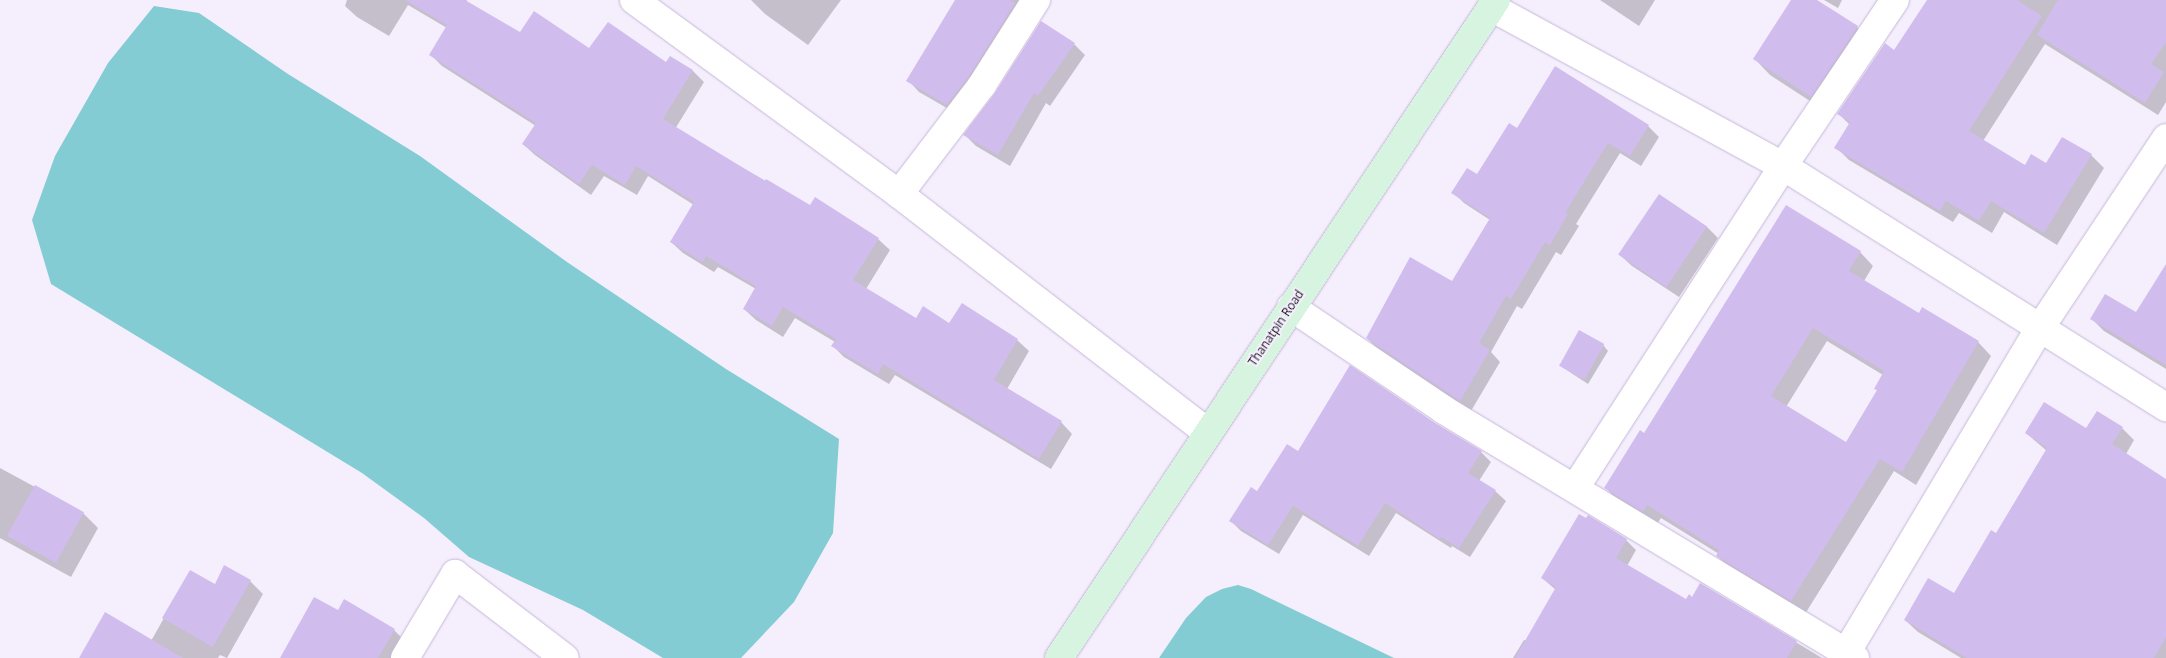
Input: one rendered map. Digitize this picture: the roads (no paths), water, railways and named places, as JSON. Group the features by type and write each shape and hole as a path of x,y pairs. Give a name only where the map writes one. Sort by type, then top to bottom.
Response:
{"main road":[{"name":"Thanatpin Road","path":"1059,658 1207,432 1493,4"}],"street":[{"path":"634,0 899,194 1207,432"},
{"path":"899,194 982,84 1036,0"},
{"path":"1575,488 1783,166 1895,0"},
{"path":"1493,4 1783,166 2166,407"},
{"path":"1291,307 1444,410 1851,655 2040,328 2166,138"},
{"path":"404,658 456,574 565,658"}],"water":[{"path":"154,6 199,13 288,74 420,156 567,262 726,369 839,439 833,533 794,602 741,658 663,658 583,610 469,557 424,518 362,473 51,284 32,220 55,156 108,63"},
{"path":"1238,585 1251,589 1394,658 1159,658 1186,618 1206,597 1222,589"}]}
